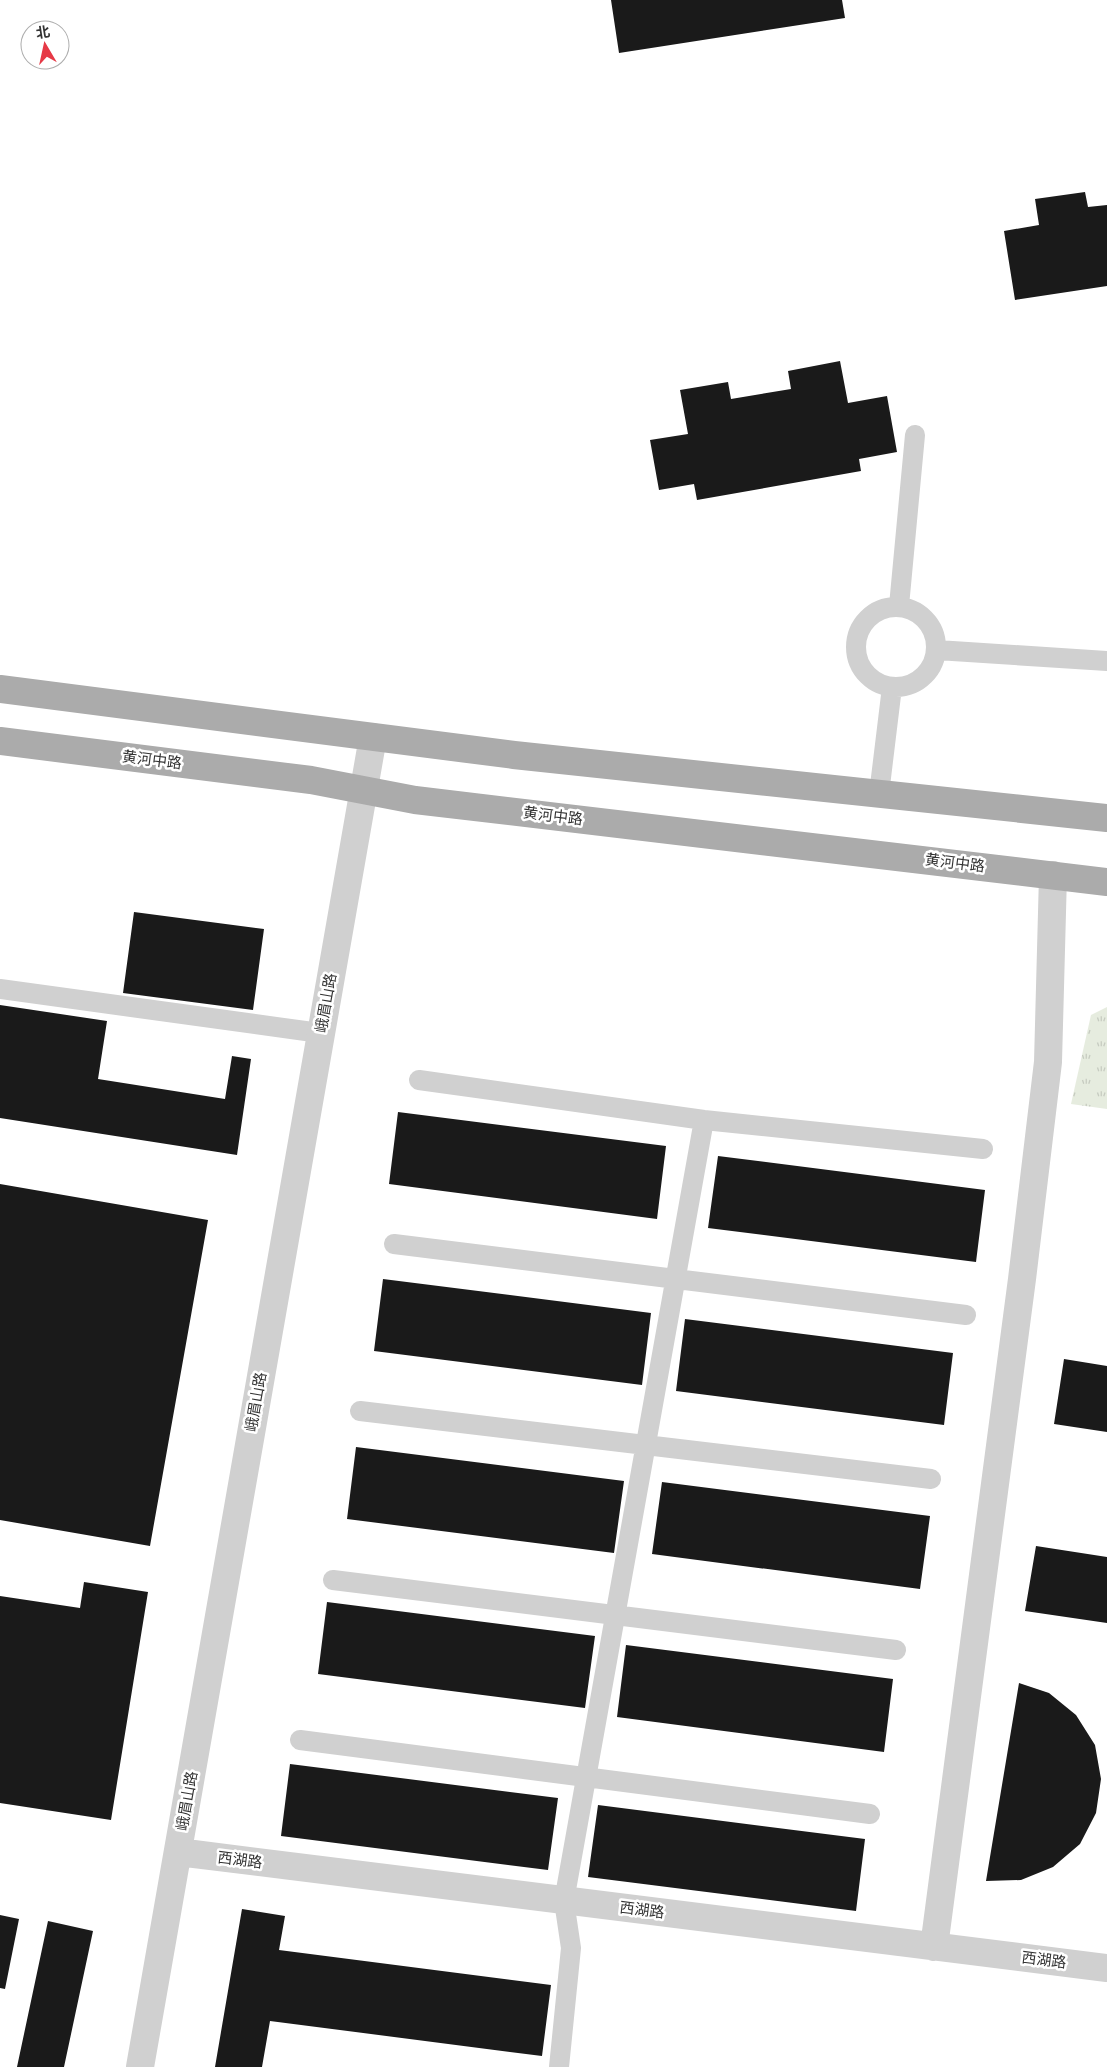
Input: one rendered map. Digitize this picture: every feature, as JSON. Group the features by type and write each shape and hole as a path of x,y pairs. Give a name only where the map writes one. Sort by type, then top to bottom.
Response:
{"main road":[{"path":"0,689 514,755 1107,818"},
{"name":"黄河中路","path":"0,740 311,780 414,800 1107,882"}],"street":[{"name":"峨眉山路","path":"140,2067 373,737"},
{"path":"934,1947 1048,1062 1053,875"},
{"name":"西湖路","path":"178,1852 1107,1968"}],"lane":[{"path":"899,606 915,435"},
{"path":"899,606 911,609 931,625 936,637 937,650 933,664 925,675 914,684 900,688 873,681 863,671 856,658 855,644 858,632 865,621 874,613 886,608 899,606"},
{"path":"937,650 1107,661"},
{"path":"878,794 892,687"},
{"path":"0,989 320,1033"},
{"path":"419,1080 704,1120 983,1149"},
{"path":"559,2067 571,1948 564,1901 704,1120"},
{"path":"394,1244 966,1315"},
{"path":"360,1411 930,1479"},
{"path":"334,1580 896,1650"},
{"path":"300,1740 870,1814"}],"green space":[{"path":"1107,1007 1107,1109 1071,1104 1091,1015"}],"building":[{"path":"611,0 842,0 845,18 619,53"},
{"path":"1085,192 1088,207 1107,205 1107,286 1015,300 1004,231 1039,225 1035,199"},
{"path":"840,361 848,403 887,396 897,452 859,459 861,471 697,500 694,484 659,490 650,440 688,434 680,390 728,382 731,399 791,389 788,371"},
{"path":"134,912 264,929 253,1010 123,993"},
{"path":"0,1005 107,1021 98,1079 225,1099 232,1056 251,1059 237,1155 0,1118"},
{"path":"398,1112 666,1146 657,1219 389,1184"},
{"path":"718,1156 985,1190 976,1262 708,1228"},
{"path":"0,1184 208,1220 150,1546 0,1520"},
{"path":"383,1279 651,1313 642,1385 374,1351"},
{"path":"685,1319 953,1353 944,1425 676,1391"},
{"path":"1064,1359 1107,1366 1107,1432 1054,1424"},
{"path":"356,1447 624,1481 614,1553 347,1519"},
{"path":"662,1482 930,1516 920,1589 652,1554"},
{"path":"1036,1546 1107,1557 1107,1623 1025,1611"},
{"path":"84,1582 148,1592 111,1820 0,1803 0,1596 80,1608"},
{"path":"327,1602 595,1636 585,1708 318,1674"},
{"path":"626,1645 893,1679 884,1752 617,1717"},
{"path":"1019,1683 1049,1693 1076,1715 1095,1745 1101,1779 1096,1813 1080,1844 1053,1867 1021,1880 986,1881"},
{"path":"290,1764 558,1798 548,1870 281,1836"},
{"path":"598,1805 865,1839 856,1911 588,1877"},
{"path":"242,1909 285,1916 279,1950 551,1985 542,2056 270,2021 262,2067 215,2067"},
{"path":"0,1915 19,1919 5,1989 0,1988"},
{"path":"48,1921 93,1931 64,2067 17,2067"}]}
